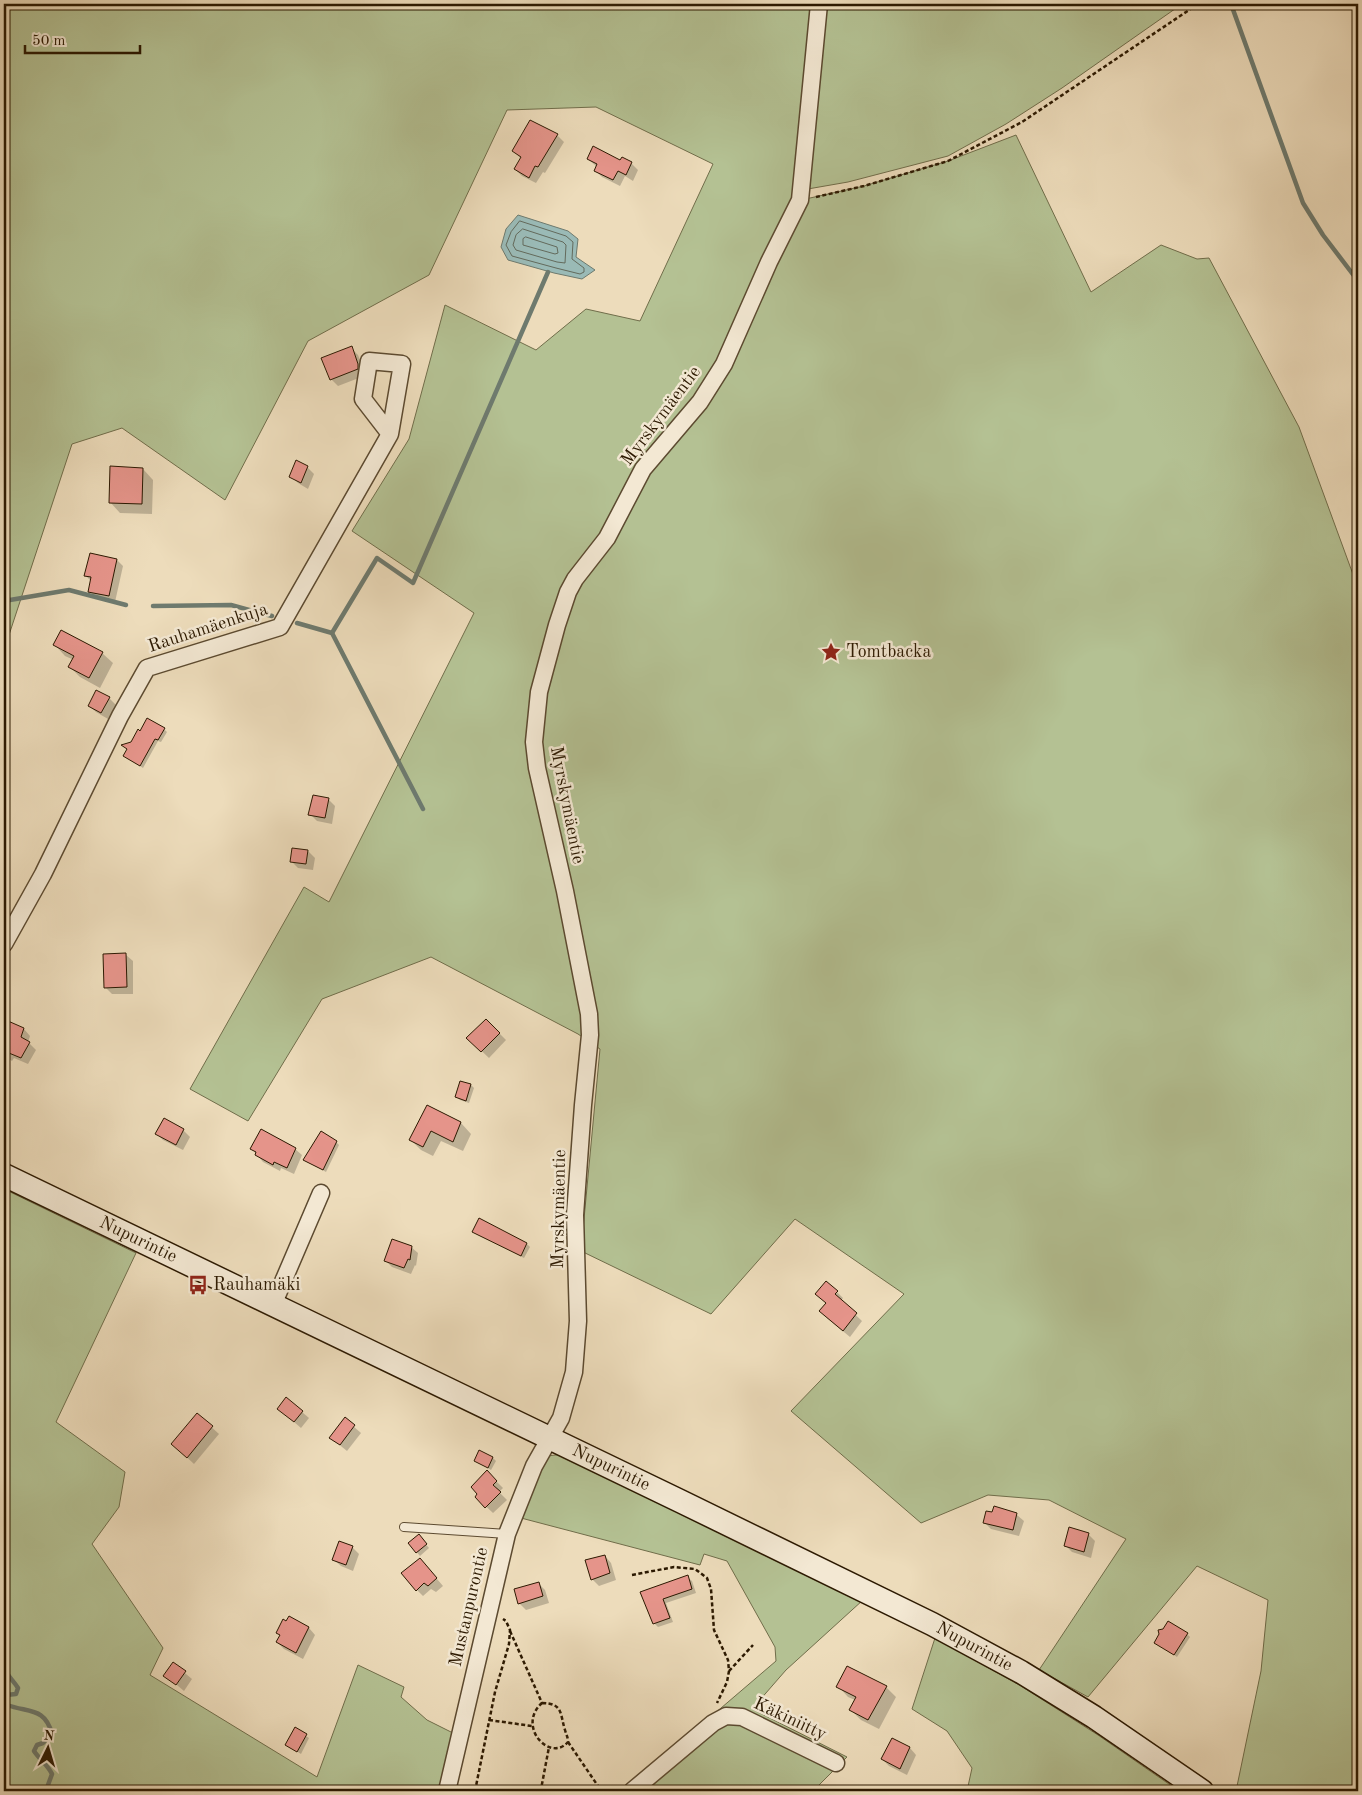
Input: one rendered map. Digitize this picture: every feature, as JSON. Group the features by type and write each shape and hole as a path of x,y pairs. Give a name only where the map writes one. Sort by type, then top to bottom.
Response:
{"main road":[{"name":"Nupurintie","path":"4,1175 932,1624 1021,1672 1089,1714 1202,1791"}],"street":[{"name":"Myrskymäentie","path":"550,1438 561,1418 574,1372 578,1321 575,1214 590,1035 585,994 565,891 537,768 534,742 539,692 568,592 575,579 607,538 643,469 700,402 724,364 769,262 800,200 819,4"},
{"name":"Rauhamäenkuja","path":"4,944 43,874 120,716 147,668 280,627 390,434"},
{"path":"273,1305 321,1193"},
{"name":"Mustanpurontie","path":"447,1791 507,1534 534,1466 550,1438"},
{"name":"Käkiniitty","path":"627,1788 713,1723 726,1716 742,1717 836,1764"}],"lane":[{"path":"404,1527 507,1534"}],"path":[{"path":"800,200 864,186 948,161 1022,122 1198,4"},
{"path":"632,1575 674,1567 695,1569 707,1578 711,1589 714,1630 728,1660 729,1671 727,1682 715,1705"},
{"path":"488,1614 500,1617 506,1621 542,1703"},
{"path":"475,1791 495,1692 509,1644 510,1630"},
{"path":"729,1671 753,1645"},
{"path":"542,1703 532,1717 532,1726 536,1735 542,1743 549,1747 557,1748 564,1746 568,1742"},
{"path":"542,1703 556,1706 560,1710 568,1742 598,1786 605,1791 627,1788"},
{"path":"489,1720 532,1726"},
{"path":"539,1791 549,1747"},
{"path":"592,1791 598,1786"}],"green space":[{"path":"4,4 1182,4 1062,88 1006,124 948,156 848,182 802,190 801,200 864,186 948,161 1016,135 1091,292 1161,245 1197,259 1209,258 1299,427 1358,588 1358,1791 1236,1791 1261,1671 1268,1600 1197,1566 1088,1697 1039,1670 1126,1539 1049,1500 988,1495 921,1523 791,1411 904,1294 795,1219 711,1314 581,1251 600,1049 578,1034 431,957 322,999 248,1121 190,1089 304,887 329,902 474,613 352,531 409,439 445,305 536,350 586,309 640,321 713,164 596,107 507,110 429,275 308,341 225,500 122,428 72,444 4,647"},
{"path":"4,1189 136,1253 56,1422 125,1472 119,1507 92,1544 163,1648 150,1675 317,1777 358,1665 404,1687 401,1697 427,1720 453,1733 439,1791 4,1791"},
{"path":"564,1454 863,1600 786,1670 752,1709 847,1757 813,1791 624,1791 776,1661 775,1647 727,1561 704,1554 700,1565 521,1518 541,1464 547,1456"},
{"path":"935,1638 1021,1686 1098,1735 1179,1791 967,1791 972,1768 947,1731 912,1709"}],"water":[{"path":"518,215 568,231 578,239 576,257 595,270 582,279 508,260 501,247 506,229"}],"building":[{"path":"530,120 558,134 538,167 535,166 529,178 514,169 521,157 512,151"},
{"path":"593,146 620,160 622,157 632,162 626,175 618,171 613,180 594,171 597,164 587,159"},
{"path":"352,346 358,369 330,380 321,358"},
{"path":"296,460 308,466 301,483 289,477"},
{"path":"110,466 143,468 142,504 109,503"},
{"path":"90,553 117,559 109,596 88,592 91,577 84,576"},
{"path":"61,630 103,652 89,678 68,667 74,656 53,645"},
{"path":"96,690 110,697 101,713 88,706"},
{"path":"147,718 165,728 158,740 155,739 140,766 123,756 127,749 121,745 131,742"},
{"path":"313,795 329,798 325,818 308,815"},
{"path":"292,848 308,850 306,864 290,862"},
{"path":"126,953 127,987 104,988 103,954"},
{"path":"486,1019 500,1033 481,1052 466,1038"},
{"path":"8,1021 24,1028 21,1037 30,1042 21,1058 4,1051 4,1030"},
{"path":"460,1081 471,1084 466,1101 455,1097"},
{"path":"427,1105 461,1122 453,1142 431,1131 423,1147 409,1140"},
{"path":"164,1118 184,1129 176,1145 155,1134"},
{"path":"261,1129 296,1148 287,1168 274,1162 273,1165 255,1155 256,1152 250,1149"},
{"path":"321,1131 337,1141 323,1170 303,1160"},
{"path":"479,1218 527,1243 521,1256 472,1232"},
{"path":"392,1239 412,1246 410,1260 408,1259 404,1268 384,1261"},
{"path":"826,1281 838,1291 835,1294 857,1313 843,1331 819,1311 826,1303 815,1294"},
{"path":"286,1397 303,1411 294,1422 277,1409"},
{"path":"197,1413 213,1426 187,1458 171,1444"},
{"path":"345,1417 355,1425 340,1445 329,1438"},
{"path":"479,1450 493,1457 488,1468 474,1461"},
{"path":"487,1470 497,1481 493,1485 501,1492 485,1508 475,1497 477,1494 471,1487"},
{"path":"994,1506 1017,1513 1013,1530 983,1523 986,1511 992,1512"},
{"path":"1069,1527 1089,1533 1084,1552 1064,1546"},
{"path":"419,1534 427,1544 416,1553 408,1543"},
{"path":"339,1541 353,1546 346,1565 332,1560"},
{"path":"605,1555 610,1573 591,1580 585,1560"},
{"path":"420,1558 437,1578 428,1586 424,1583 416,1591 401,1573"},
{"path":"688,1575 692,1589 663,1599 670,1618 653,1624 640,1592"},
{"path":"539,1582 543,1596 518,1604 514,1589"},
{"path":"289,1616 309,1627 296,1653 276,1642 280,1635 276,1633 283,1619 286,1621"},
{"path":"1168,1621 1188,1633 1174,1655 1154,1643 1159,1634 1158,1630 1163,1629"},
{"path":"173,1662 186,1671 176,1685 163,1676"},
{"path":"847,1666 887,1686 868,1720 849,1710 856,1697 836,1687"},
{"path":"295,1727 307,1734 297,1752 285,1745"},
{"path":"892,1738 910,1747 900,1769 881,1759"}],"waterway":[{"path":"1231,4 1303,203 1323,235 1358,281"},
{"path":"297,623 332,633 377,558 413,583 548,272"},
{"path":"4,601 69,590 126,605"},
{"path":"153,606 231,605 272,616"},
{"path":"332,633 423,809"},
{"path":"4,1668 18,1688 16,1694 6,1695 4,1699 7,1705 35,1712 45,1719 49,1725 52,1734 43,1743 37,1745 34,1751 52,1774 48,1785 49,1791"}],"place":[{"name":"Tomtbacka","path":"831,652"},
{"name":"Rauhamäki","path":"198,1285"}]}
